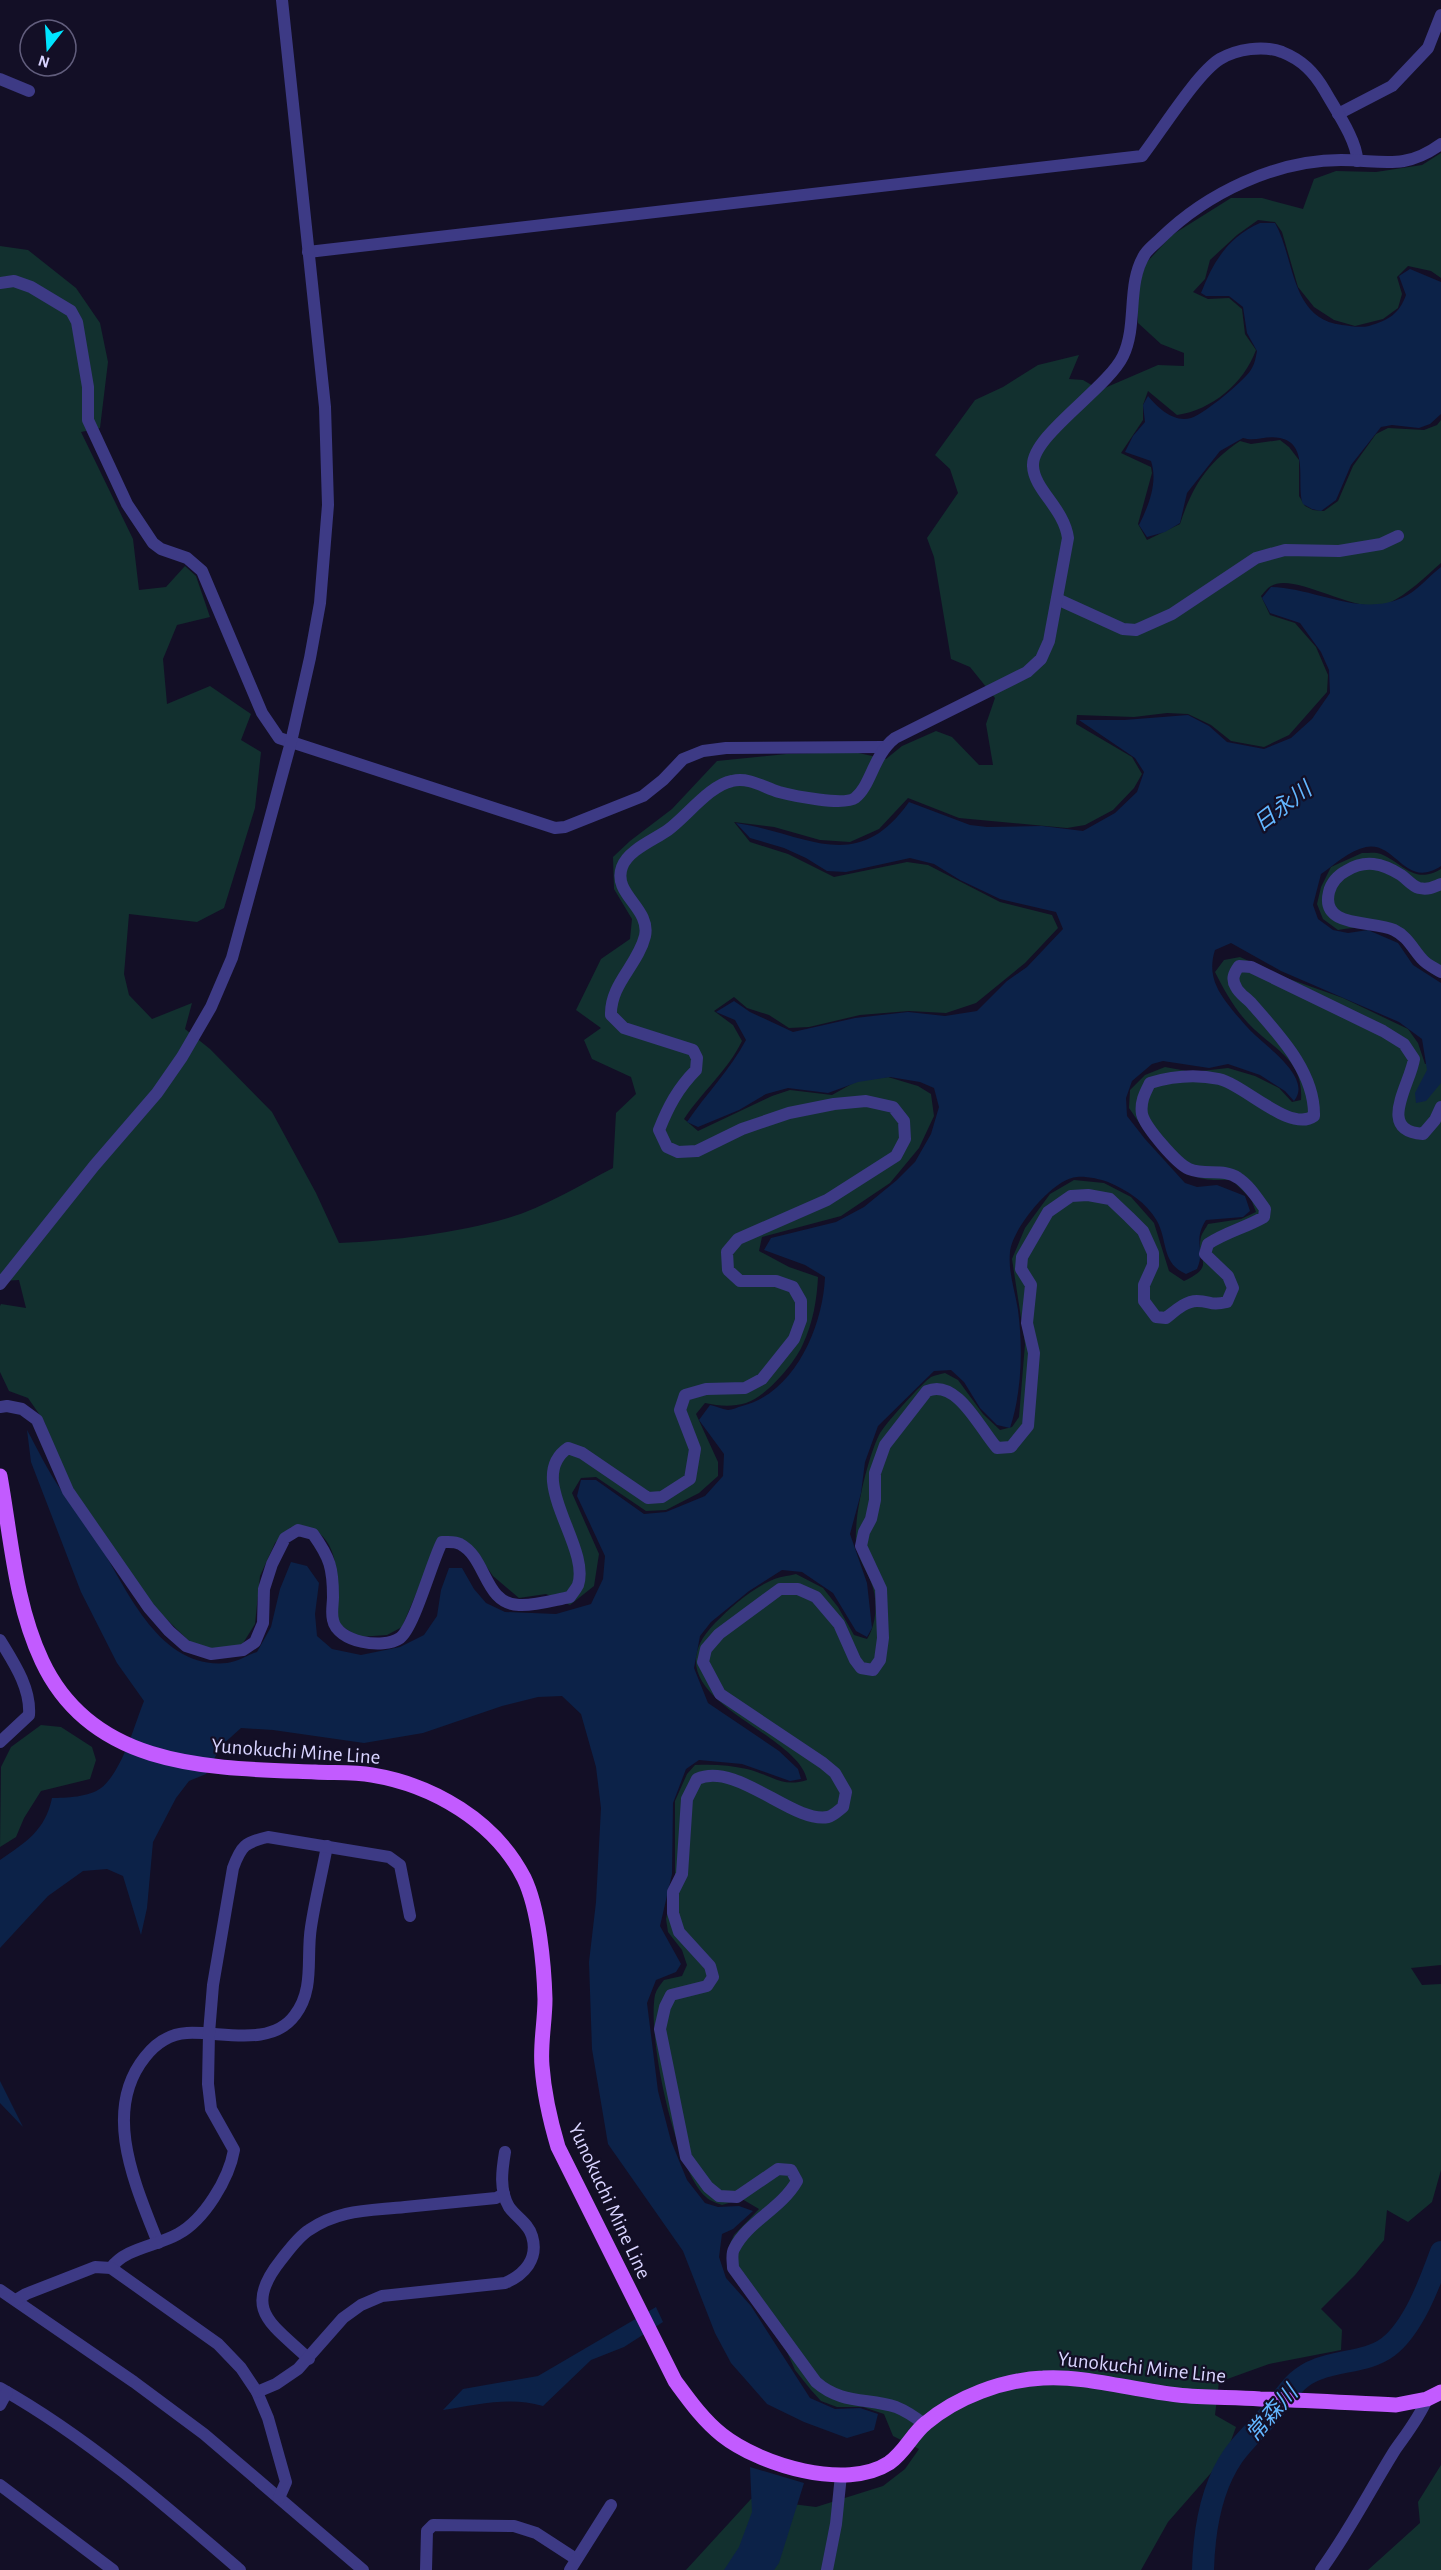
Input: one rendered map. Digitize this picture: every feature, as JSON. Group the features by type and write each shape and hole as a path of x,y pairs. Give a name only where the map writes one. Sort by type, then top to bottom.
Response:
{"main road":[{"name":"Yunokuchi Mine Line","path":"0,1476 24,1612 42,1662 68,1703 89,1722 118,1740 155,1756 218,1768 370,1774 409,1783 448,1800 479,1823 504,1847 524,1880 534,1914 544,2000 542,2064 547,2106 558,2147 630,2295 675,2380 696,2410 721,2435 743,2449 775,2463 841,2475 868,2471 888,2463 902,2451 924,2424 959,2401 1002,2385 1043,2378 1078,2380 1181,2395 1396,2405 1434,2395"}],"street":[{"path":"0,1284 94,1167 158,1093 211,1006 232,958 291,742 320,603 328,505 325,407 282,0"},
{"path":"1338,114 1392,86 1428,48 1441,15"},
{"path":"308,252 1142,156 1204,74 1219,59 1256,48 1276,50 1307,65 1320,82 1338,114 1357,153 1357,161"},
{"path":"0,79 29,90"},
{"path":"0,1407 22,1409 37,1420 68,1491 149,1608 186,1646 211,1654 243,1650 255,1642 262,1623 264,1589 272,1564 285,1538 298,1530 314,1533 326,1552 333,1569 333,1621 340,1634 353,1640 384,1643 400,1638 408,1627 434,1557 442,1542 459,1543 473,1554 492,1592 503,1600 518,1605 570,1597 578,1585 579,1568 554,1488 553,1470 557,1456 568,1448 582,1453 648,1498 662,1497 690,1479 695,1449 680,1410 685,1395 706,1389 745,1388 762,1379 794,1339 801,1320 801,1301 793,1287 776,1281 740,1281 728,1270 727,1252 738,1239 827,1200 862,1179 896,1156 905,1139 904,1121 893,1107 866,1101 834,1104 789,1113 742,1129 697,1151 678,1152 667,1147 659,1131 666,1111 681,1085 696,1070 697,1058 693,1050 624,1028 611,1015 611,1004 616,989 641,945 646,924 640,910 620,882 621,868 627,858 669,830 716,786 732,780 747,779 781,792 844,801 855,798 865,785 883,747 895,738 1027,672 1041,658 1049,641 1068,538 1066,524 1035,478 1032,464 1044,439 1114,371 1124,354 1138,273 1145,254 1198,207 1269,172 1310,163 1341,160 1379,164 1408,161 1430,152 1441,144"},
{"path":"0,283 14,281 31,286 71,310 77,322 88,387 88,420 126,504 153,543 161,549 187,558 202,571 262,713 279,738 555,828 565,827 643,796 684,759 703,751 726,748 883,747"},
{"path":"1058,599 1123,629 1136,630 1172,614 1256,558 1285,550 1339,551 1381,544 1398,536"},
{"path":"1441,884 1430,889 1417,888 1380,863 1355,865 1338,875 1329,890 1328,905 1336,916 1352,923 1370,923 1394,930 1408,940 1424,961 1441,972"},
{"path":"924,2424 894,2407 829,2393 816,2382 733,2268 732,2251 743,2235 789,2196 797,2181 791,2170 778,2169 737,2197 719,2196 708,2187 686,2157 660,2029 665,2007 671,1995 707,1986 713,1977 710,1966 678,1932 673,1913 673,1892 682,1874 687,1799 697,1779 707,1774 725,1777 812,1816 829,1817 843,1807 846,1792 835,1773 823,1763 720,1694 703,1662 706,1649 719,1634 780,1589 798,1589 816,1596 839,1624 861,1668 873,1670 880,1660 884,1638 881,1589 861,1546 875,1500 875,1473 878,1460 885,1445 927,1391 935,1387 951,1392 962,1401 997,1448 1011,1447 1020,1439 1028,1426 1034,1353 1027,1323 1031,1285 1021,1269 1022,1257 1048,1212 1071,1196 1110,1199 1143,1231 1153,1253 1153,1265 1144,1285 1144,1301 1156,1317 1166,1318 1186,1303 1198,1300 1214,1305 1227,1302 1233,1288 1228,1276 1205,1254 1208,1244 1224,1233 1264,1217 1265,1209 1239,1178 1228,1173 1204,1173 1187,1169 1150,1130 1142,1115 1143,1099 1150,1083 1168,1078 1192,1076 1221,1080 1238,1087 1288,1118 1301,1121 1314,1116 1314,1101 1299,1062 1250,1002 1236,989 1233,980 1234,972 1239,966 1251,967 1404,1044 1414,1059 1412,1075 1396,1111 1400,1124 1412,1134 1423,1134 1441,1107"},
{"path":"0,1640 15,1664 30,1700 29,1715 0,1742"},
{"path":"111,2268 118,2258 179,2234 197,2218 225,2181 231,2166 234,2150 211,2109 208,2084 208,2033 213,1985 233,1868 240,1850 252,1841 268,1837 389,1857 400,1865 410,1916"},
{"path":"158,2243 133,2177 125,2143 124,2117 127,2093 136,2067 167,2036 208,2033 254,2036 273,2031 294,2017 304,2000 309,1978 311,1928 327,1846"},
{"path":"257,2392 276,2384 309,2359 343,2318 362,2305 382,2296 505,2283 517,2278 527,2269 533,2253 532,2235 509,2206 504,2194 502,2168 505,2152"},
{"path":"309,2359 274,2326 262,2309 261,2293 267,2277 307,2231 327,2219 353,2210 496,2198 504,2194"},
{"path":"16,2300 95,2267 111,2268 218,2344 241,2368 257,2392 268,2418 286,2482 279,2498"},
{"path":"0,2290 195,2427 363,2570"},
{"path":"0,2404 4,2390 117,2468 238,2569"},
{"path":"1321,2570 1350,2529 1396,2450 1434,2395"},
{"path":"827,2570 836,2524 841,2475"},
{"path":"0,2485 113,2570"},
{"path":"426,2570 427,2531 433,2525 514,2526 536,2533 573,2564 611,2505"}],"green space":[{"path":"1441,153 1441,278 1431,271 1408,266 1397,277 1402,294 1398,308 1383,319 1355,326 1334,320 1314,307 1298,287 1282,232 1275,222 1258,220 1237,235 1210,260 1205,279 1193,292 1208,299 1229,298 1242,309 1245,334 1256,350 1251,362 1235,384 1225,393 1190,412 1177,415 1148,391 1143,405 1143,420 1121,453 1151,467 1152,473 1138,524 1147,540 1180,524 1202,477 1218,458 1240,441 1251,444 1280,440 1289,447 1299,460 1299,496 1305,506 1313,510 1324,511 1338,501 1353,466 1376,434 1388,428 1424,430 1437,425 1441,420 1441,563 1403,595 1389,603 1376,606 1344,600 1295,584 1282,583 1270,587 1261,596 1270,615 1295,623 1316,647 1328,675 1327,692 1289,735 1264,747 1231,741 1211,725 1188,714 1167,713 1134,717 1077,715 1076,724 1132,757 1142,774 1134,788 1113,810 1085,825 1067,828 959,818 908,798 879,829 850,842 820,840 774,827 734,822 750,842 788,854 834,877 907,862 928,865 1000,902 1052,915 1058,928 1025,963 976,1003 946,1013 909,1011 860,1015 809,1027 789,1028 769,1015 747,1008 734,997 714,1011 733,1025 742,1041 730,1062 684,1119 698,1131 772,1096 790,1090 832,1095 857,1081 888,1077 918,1086 931,1094 934,1116 919,1148 890,1183 841,1216 762,1237 759,1251 789,1267 818,1277 812,1319 799,1352 771,1387 746,1403 726,1406 705,1403 696,1414 718,1462 718,1476 699,1493 666,1510 646,1511 596,1477 581,1478 572,1493 599,1554 594,1586 570,1605 546,1594 519,1598 493,1576 475,1550 438,1542 402,1627 387,1635 359,1637 337,1623 336,1572 330,1548 324,1538 314,1530 291,1527 275,1543 260,1576 255,1624 240,1648 213,1649 190,1642 149,1602 69,1486 44,1421 28,1398 9,1391 0,1372 0,1306 1,1304 26,1308 19,1280 0,1281 0,246 28,250 76,288 100,323 108,362 100,428 81,432 133,539 139,590 166,587 185,566 196,576 210,617 177,625 163,659 167,704 210,686 251,714 241,740 261,752 255,808 224,908 197,922 129,914 124,974 129,995 152,1019 192,1003 185,1029 210,1049 272,1112 316,1193 339,1243 359,1242 446,1232 508,1218 549,1202 613,1168 616,1113 636,1094 631,1077 592,1059 584,1040 601,1028 576,1010 601,959 630,939 632,919 614,889 613,857 672,809 717,761 786,754 854,752 886,759 902,746 936,731 952,737 979,765 993,765 986,724 995,698 970,667 951,659 934,557 927,538 958,493 950,469 935,455 975,400 1003,387 1038,365 1079,355 1069,379 1083,380 1100,390 1158,365 1184,366 1184,353 1161,344 1138,323 1137,291 1146,263 1172,235 1231,198 1262,198 1303,209 1314,179 1336,171 1376,172 1422,165"},
{"path":"1362,853 1381,854 1416,874 1423,875 1441,869 1441,978 1429,971 1404,943 1389,933 1373,928 1338,930 1323,919 1317,904 1321,887 1331,867"},
{"path":"1240,957 1281,976 1343,998 1408,1029 1418,1043 1425,1064 1441,1057 1441,1965 1411,1968 1422,1985 1441,1984 1441,2170 1432,2202 1408,2222 1387,2210 1384,2240 1355,2275 1321,2309 1342,2330 1341,2350 1269,2364 1219,2382 1215,2415 1236,2427 1225,2457 1168,2522 1141,2570 686,2570 751,2499 816,2507 883,2486 905,2469 919,2449 893,2436 884,2414 863,2407 837,2407 821,2401 795,2370 783,2343 754,2300 729,2246 734,2235 759,2209 742,2199 722,2205 706,2197 695,2182 674,2132 659,2070 654,2014 655,1995 658,1988 664,1980 682,1976 687,1965 682,1950 668,1932 666,1919 675,1877 675,1801 687,1774 695,1765 741,1768 790,1783 807,1780 797,1762 778,1744 730,1710 710,1692 698,1672 698,1649 715,1623 748,1594 773,1580 796,1574 823,1588 838,1607 854,1635 867,1639 875,1619 875,1596 858,1554 856,1532 862,1488 874,1446 888,1423 920,1387 931,1377 945,1373 958,1380 983,1414 1000,1430 1012,1427 1019,1417 1025,1344 1012,1259 1025,1228 1050,1194 1074,1180 1104,1183 1131,1197 1154,1223 1169,1271 1184,1281 1200,1271 1203,1266 1200,1245 1208,1224 1241,1219 1256,1212 1251,1199 1232,1180 1199,1178 1176,1164 1149,1136 1129,1108 1130,1090 1145,1075 1165,1067 1192,1072 1228,1068 1255,1076 1279,1088 1292,1102 1301,1100 1301,1086 1292,1064 1243,1017 1215,972 1224,960"},
{"path":"41,1725 61,1727 92,1747 96,1760 90,1779 41,1791 24,1818 16,1837 0,1847 1,1767 11,1747"},
{"path":"1441,2465 1441,2570 1368,2570 1420,2523 1418,2502"}],"water":[{"path":"1260,223 1275,223 1303,299 1312,311 1325,320 1362,327 1388,319 1396,312 1406,295 1399,276 1410,269 1441,282 1441,414 1430,424 1419,428 1392,425 1381,427 1351,465 1336,500 1321,511 1303,504 1299,456 1289,442 1275,437 1243,438 1220,451 1187,493 1180,523 1165,532 1147,537 1139,525 1153,485 1151,461 1125,452 1133,436 1145,422 1143,405 1148,396 1162,410 1173,416 1191,418 1224,396 1252,368 1257,351 1247,333 1243,307 1229,296 1206,296 1201,293 1211,271 1230,243"},
{"name":"日永川","path":"1441,567 1441,866 1429,872 1418,872 1409,869 1385,851 1376,847 1366,847 1348,854 1321,874 1313,905 1318,919 1333,930 1348,933 1368,930 1398,943 1413,965 1441,983 1441,1083 1426,1101 1416,1103 1415,1093 1427,1070 1422,1039 1399,1022 1281,971 1231,943 1215,950 1212,964 1219,992 1248,1028 1292,1072 1297,1082 1298,1092 1294,1101 1285,1091 1260,1075 1228,1064 1209,1068 1163,1061 1152,1064 1132,1081 1126,1098 1127,1116 1185,1183 1197,1187 1217,1185 1245,1196 1250,1211 1243,1217 1206,1220 1200,1234 1200,1256 1197,1269 1186,1274 1172,1264 1153,1214 1129,1193 1108,1182 1084,1177 1067,1180 1057,1186 1035,1206 1026,1218 1012,1242 1010,1252 1011,1274 1020,1324 1021,1354 1017,1399 1010,1428 997,1425 980,1408 964,1382 951,1370 934,1371 878,1426 865,1462 861,1493 850,1534 867,1583 872,1628 867,1637 856,1631 833,1593 802,1572 782,1570 749,1591 711,1622 700,1636 694,1668 708,1703 779,1751 798,1769 801,1779 790,1781 742,1764 699,1760 686,1769 673,1803 672,1874 660,1926 681,1964 676,1972 656,1980 647,2003 658,2091 671,2141 687,2180 705,2203 718,2207 739,2206 753,2211 733,2229 722,2234 719,2257 726,2278 751,2306 810,2398 835,2409 860,2408 878,2414 874,2430 847,2438 804,2422 767,2404 731,2363 715,2333 683,2251 608,2144 592,2049 589,1962 596,1902 601,1808 596,1767 581,1714 562,1696 538,1697 502,1706 423,1733 364,1743 273,1730 241,1728 221,1746 206,1774 189,1781 176,1798 153,1842 147,1908 141,1935 123,1876 107,1869 83,1871 48,1896 0,1948 0,1860 33,1835 45,1819 52,1798 91,1793 108,1781 127,1748 144,1701 117,1663 81,1592 31,1462 27,1430 56,1483 94,1535 148,1623 182,1654 203,1662 227,1663 257,1652 271,1627 280,1589 291,1562 307,1566 319,1583 315,1614 317,1636 332,1649 361,1655 400,1647 424,1635 437,1616 441,1590 449,1568 462,1568 474,1589 486,1603 505,1612 556,1614 591,1604 603,1579 605,1556 577,1496 581,1480 596,1480 644,1514 666,1512 705,1496 723,1476 724,1454 699,1420 710,1405 731,1410 761,1399 777,1387 803,1355 819,1316 825,1277 805,1265 764,1250 771,1238 836,1222 864,1207 915,1162 931,1134 939,1107 934,1088 920,1082 890,1077 858,1082 828,1093 788,1088 766,1094 739,1110 698,1127 687,1122 733,1062 746,1040 735,1020 716,1012 734,1001 750,1012 793,1032 855,1018 908,1012 945,1016 977,1011 1007,981 1027,967 1063,929 1056,912 1000,899 960,880 934,864 910,858 846,872 827,871 784,848 750,838 736,823 808,841 850,844 870,838 889,825 909,802 970,825 1042,826 1083,831 1115,813 1137,792 1144,772 1135,758 1079,720 1124,720 1188,715 1209,726 1227,742 1264,749 1291,738 1312,719 1330,693 1329,670 1321,652 1300,623 1270,613 1262,598 1271,587 1353,603 1386,603 1407,595"},
{"path":"0,2081 23,2127 0,2103"},
{"path":"656,2307 663,2322 624,2347 591,2360 543,2406 505,2402 443,2410 463,2389 538,2376"},
{"path":"750,2467 804,2483 779,2563 774,2570 724,2570 739,2547 752,2512"}],"waterway":[{"name":"常森川","path":"1203,2570 1210,2511 1219,2482 1233,2456 1304,2376 1327,2366 1372,2356 1388,2347 1406,2328 1413,2316 1441,2252"}]}
